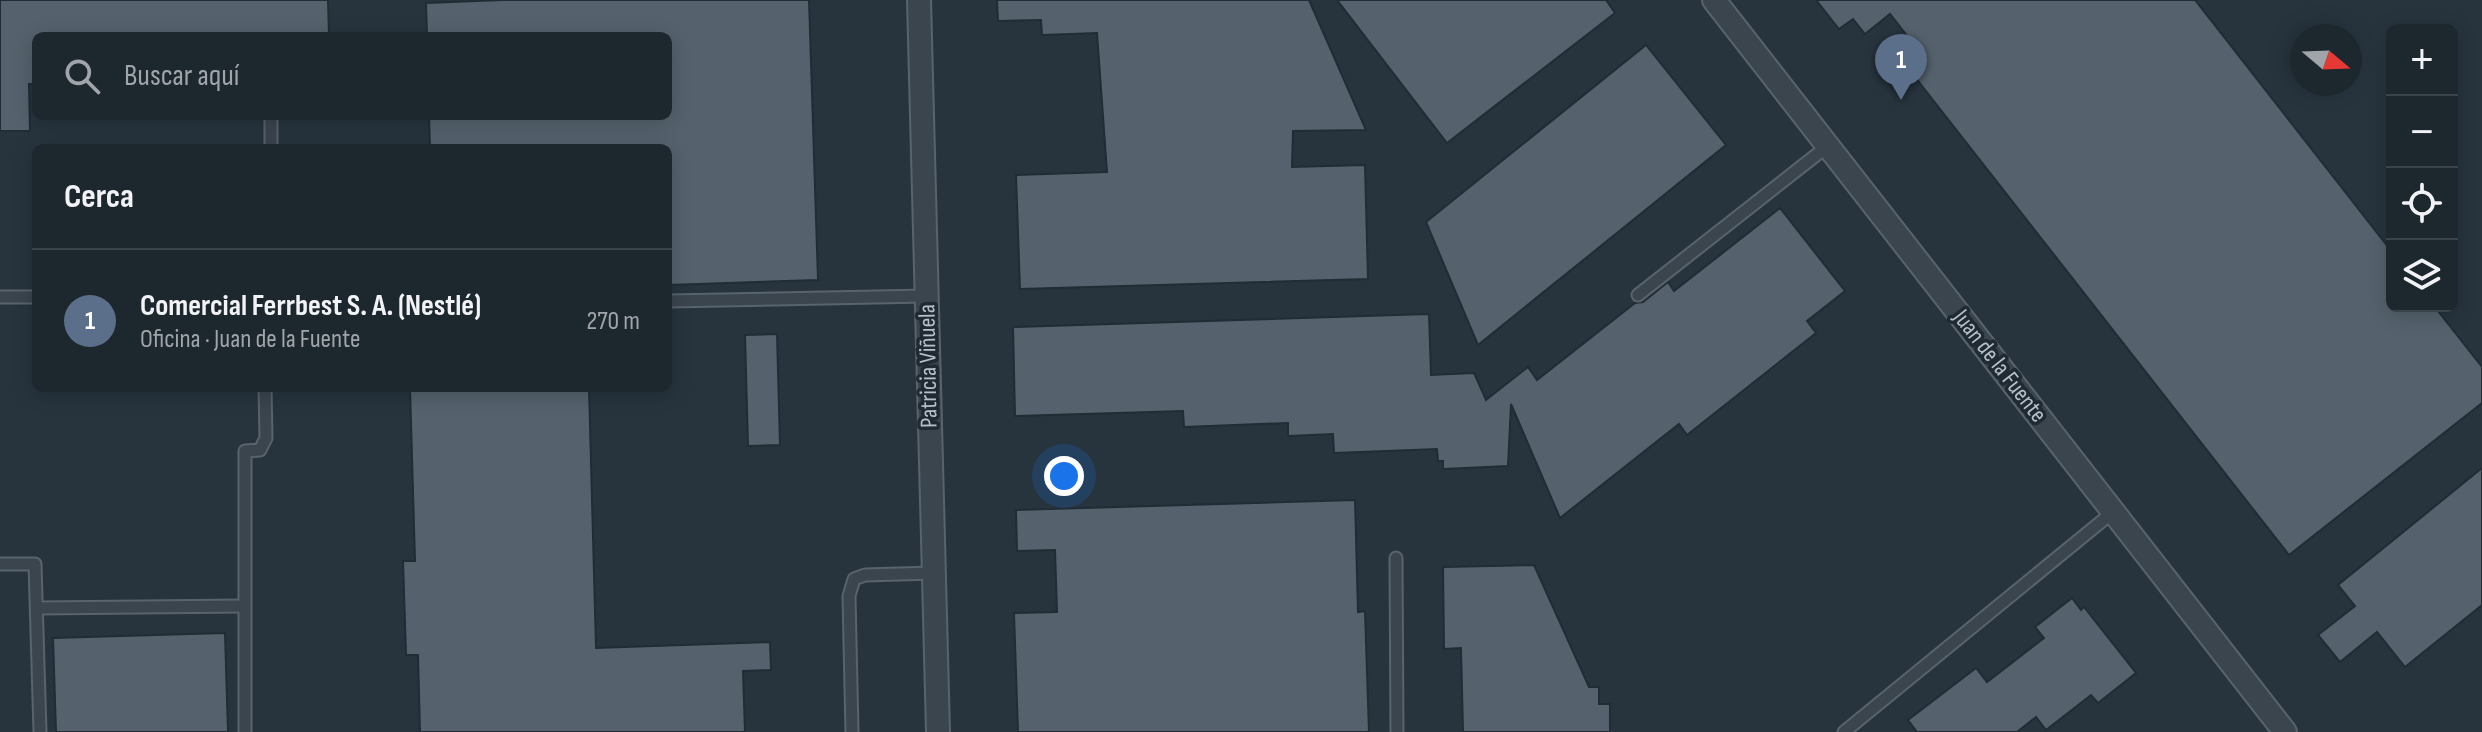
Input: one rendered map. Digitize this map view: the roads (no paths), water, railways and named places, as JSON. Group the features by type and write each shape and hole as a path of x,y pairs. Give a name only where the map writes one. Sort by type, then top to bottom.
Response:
{"street":[{"name":"Patricia Viñuela","path":"919,0 938,732"},
{"name":"Juan de la Fuente","path":"1714,0 2285,732"}],"lane":[{"path":"271,120 271,144"},
{"path":"1638,295 1829,145"},
{"path":"672,301 926,296"},
{"path":"0,297 32,297"},
{"path":"245,732 245,451 260,450 266,438 265,392"},
{"path":"1844,732 2113,512"},
{"path":"1396,558 1397,732"},
{"path":"0,564 35,564 40,732"},
{"path":"852,732 849,596 854,579 865,575 933,573"},
{"path":"37,608 244,606"}],"place":[{"name":"Comercial Ferrbest S. A. (Nestlé)","path":"1901,100"}]}
